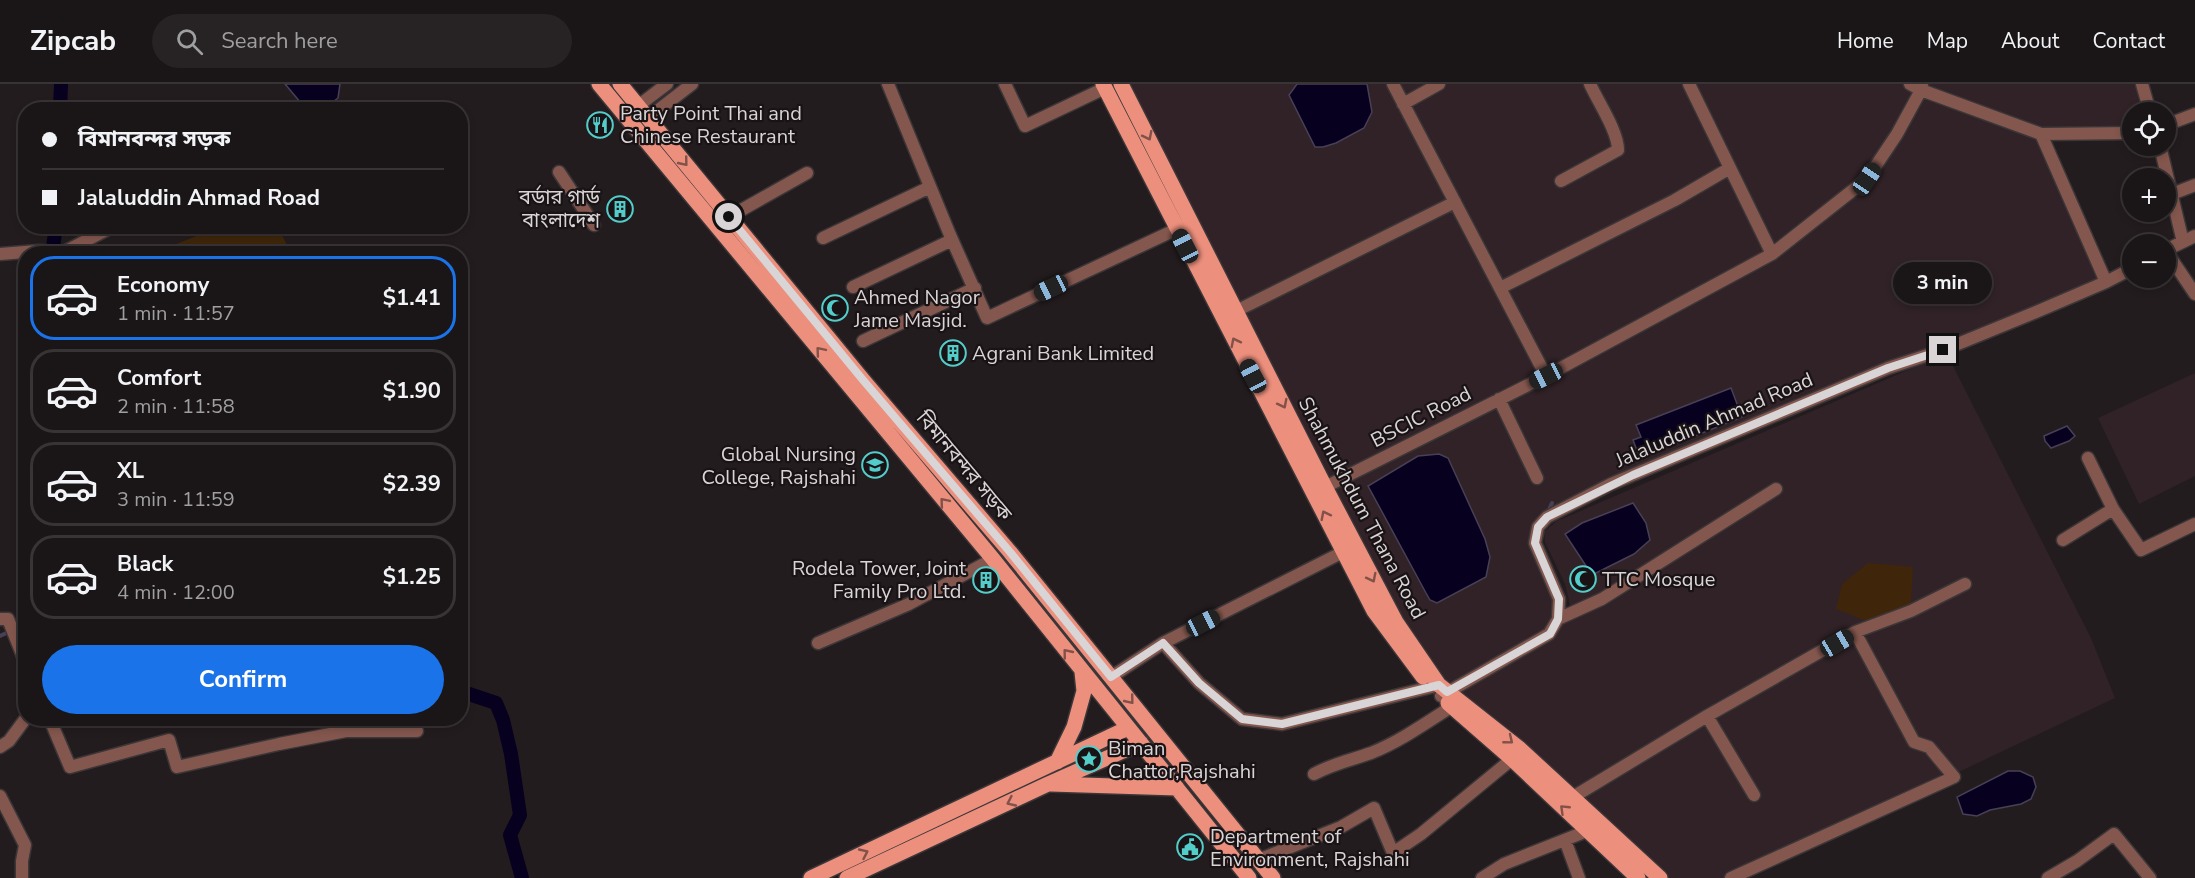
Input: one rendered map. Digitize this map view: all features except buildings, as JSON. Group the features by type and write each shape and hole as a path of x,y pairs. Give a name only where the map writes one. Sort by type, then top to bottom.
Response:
{"main road":[{"name":"বিমানবন্দর সড়ক","path":"599,84 993,559 1249,878"},
{"name":"বিমানবন্দর সড়ক","path":"620,84 863,380 1010,552 1273,878"},
{"name":"Shahmukhdum Thana Road","path":"1121,84 1229,314 1319,490 1391,613 1442,693 1520,749 1660,878"},
{"name":"Shahmukhdum Thana Road","path":"1104,86 1177,229 1229,314"},
{"name":"Shahmukhdum Thana Road","path":"1319,490 1343,552 1374,611 1399,647 1442,693 1638,878"},
{"path":"1057,762 1074,726 1082,700 1084,691 1082,671"},
{"path":"811,878 1128,728"},
{"path":"847,878 1141,743"},
{"path":"1048,784 1178,788"}],"street":[{"path":"643,112 667,84"},
{"path":"643,112 692,84"},
{"path":"888,84 952,240 987,318 1177,229"},
{"path":"1005,84 1024,126 1104,86"},
{"path":"1393,84 1546,376"},
{"path":"1403,104 1440,84"},
{"path":"1561,182 1618,150 1618,143 1590,84"},
{"path":"1689,84 1772,255"},
{"path":"2142,84 2147,102"},
{"name":"BSCIC Road","path":"1319,490 1546,376 1772,255 1867,179 1897,134 1917,86 2041,134 2122,133"},
{"path":"2176,121 2195,114"},
{"path":"2041,134 2106,282"},
{"path":"1500,288 1675,200 1730,168"},
{"path":"559,172 594,225"},
{"path":"729,217 807,173"},
{"path":"2176,192 2195,185"},
{"path":"823,238 930,187"},
{"path":"1229,314 1455,202"},
{"path":"2176,205 2189,239"},
{"path":"76,246 99,234"},
{"path":"853,287 952,240"},
{"path":"0,254 18,253"},
{"path":"2176,266 2195,294"},
{"name":"Jalaluddin Ahmad Road","path":"1558,619 1559,599 1535,543 1538,527 1547,517 1611,484 1764,419 1888,368 1943,350 2122,274"},
{"path":"863,341 975,288"},
{"path":"1499,399 1537,478"},
{"path":"2088,458 2113,510 2142,550 2195,524"},
{"path":"1163,643 1199,683 1242,719 1282,724 1442,693 1550,634 1558,619 1602,599 1776,489"},
{"path":"2063,540 2113,510"},
{"path":"1111,677 1163,643 1343,552"},
{"path":"818,643 909,604 993,559"},
{"path":"1573,797 1707,716 1855,632 1911,611 1965,584"},
{"path":"9,626 18,646"},
{"path":"1731,878 1954,777 1929,747 1914,742 1855,632"},
{"path":"1314,774 1330,765 1372,752 1414,730 1442,693"},
{"path":"1707,716 1754,795"},
{"path":"0,747 9,741 20,726"},
{"path":"53,726 70,767 169,740 177,767 346,731 417,731"},
{"path":"1258,860 1341,827 1374,808 1393,853 1421,834 1512,759"},
{"path":"0,796 25,844 22,878"},
{"path":"1482,878 1504,864 1587,831"},
{"path":"2048,878 2077,861 2114,834 2150,878"},
{"path":"1565,840 1579,878"}],"shaded area":[{"path":"285,84 340,84 338,98 333,102 300,102"},
{"path":"1102,84 2148,84 2153,102 2122,102 2122,139 2049,139 2110,282 1611,484 1538,527 1535,543 1566,618 1570,605 1565,584 1545,542 1544,532 1557,521 1945,354 2091,638 2115,698 1735,878 1654,878 1442,699"},
{"path":"1297,84 1367,84 1372,112 1364,128 1336,143 1315,147 1289,95"},
{"path":"201,234 282,234 288,246 171,246"},
{"path":"2195,373 2195,476 2139,504 2098,418"},
{"path":"1731,388 1742,417 1640,458 1633,440 1641,437 1636,425"},
{"path":"2067,426 2075,436 2051,448 2044,436"},
{"path":"1439,454 1448,458 1485,539 1490,557 1486,577 1437,603 1430,600 1368,486 1418,456"},
{"path":"1633,503 1646,523 1650,540 1634,554 1592,575 1565,534 1582,523"},
{"path":"1868,563 1913,567 1911,604 1889,615 1866,621 1836,609 1842,584"},
{"path":"2008,771 2020,771 2033,777 2036,787 2031,799 2021,804 1990,810 1977,816 1963,814 1957,797"}],"waterway":[{"path":"60,102 61,84"},
{"path":"53,246 55,234"},
{"path":"1547,514 1552,503"},
{"path":"0,636 18,628"},
{"path":"468,694 496,703 503,720 511,754 520,815 510,835 522,878"}],"place":[{"name":"Party Point Thai and Chinese Restaurant","path":"600,125"},
{"name":"বর্ডার গার্ড বাংলাদেশ","path":"620,209"},
{"name":"Ahmed Nagor Jame Masjid.","path":"835,308"},
{"name":"Agrani Bank Limited","path":"953,353"},
{"name":"Global Nursing College, Rajshahi","path":"875,465"},
{"name":"TTC Mosque","path":"1583,579"},
{"name":"Rodela Tower, Joint Family Pro Ltd.","path":"986,580"},
{"name":"Biman Chattor,Rajshahi","path":"1089,759"},
{"name":"Department of Environment, Rajshahi","path":"1190,847"}],"route":[{"path":"729,217 863,380 1010,552 1111,677 1163,643 1199,683 1242,719 1282,724 1439,685 1447,692 1550,634 1558,619 1559,599 1535,543 1538,527 1547,517 1611,484 1786,410 1888,368 1943,350"}]}
